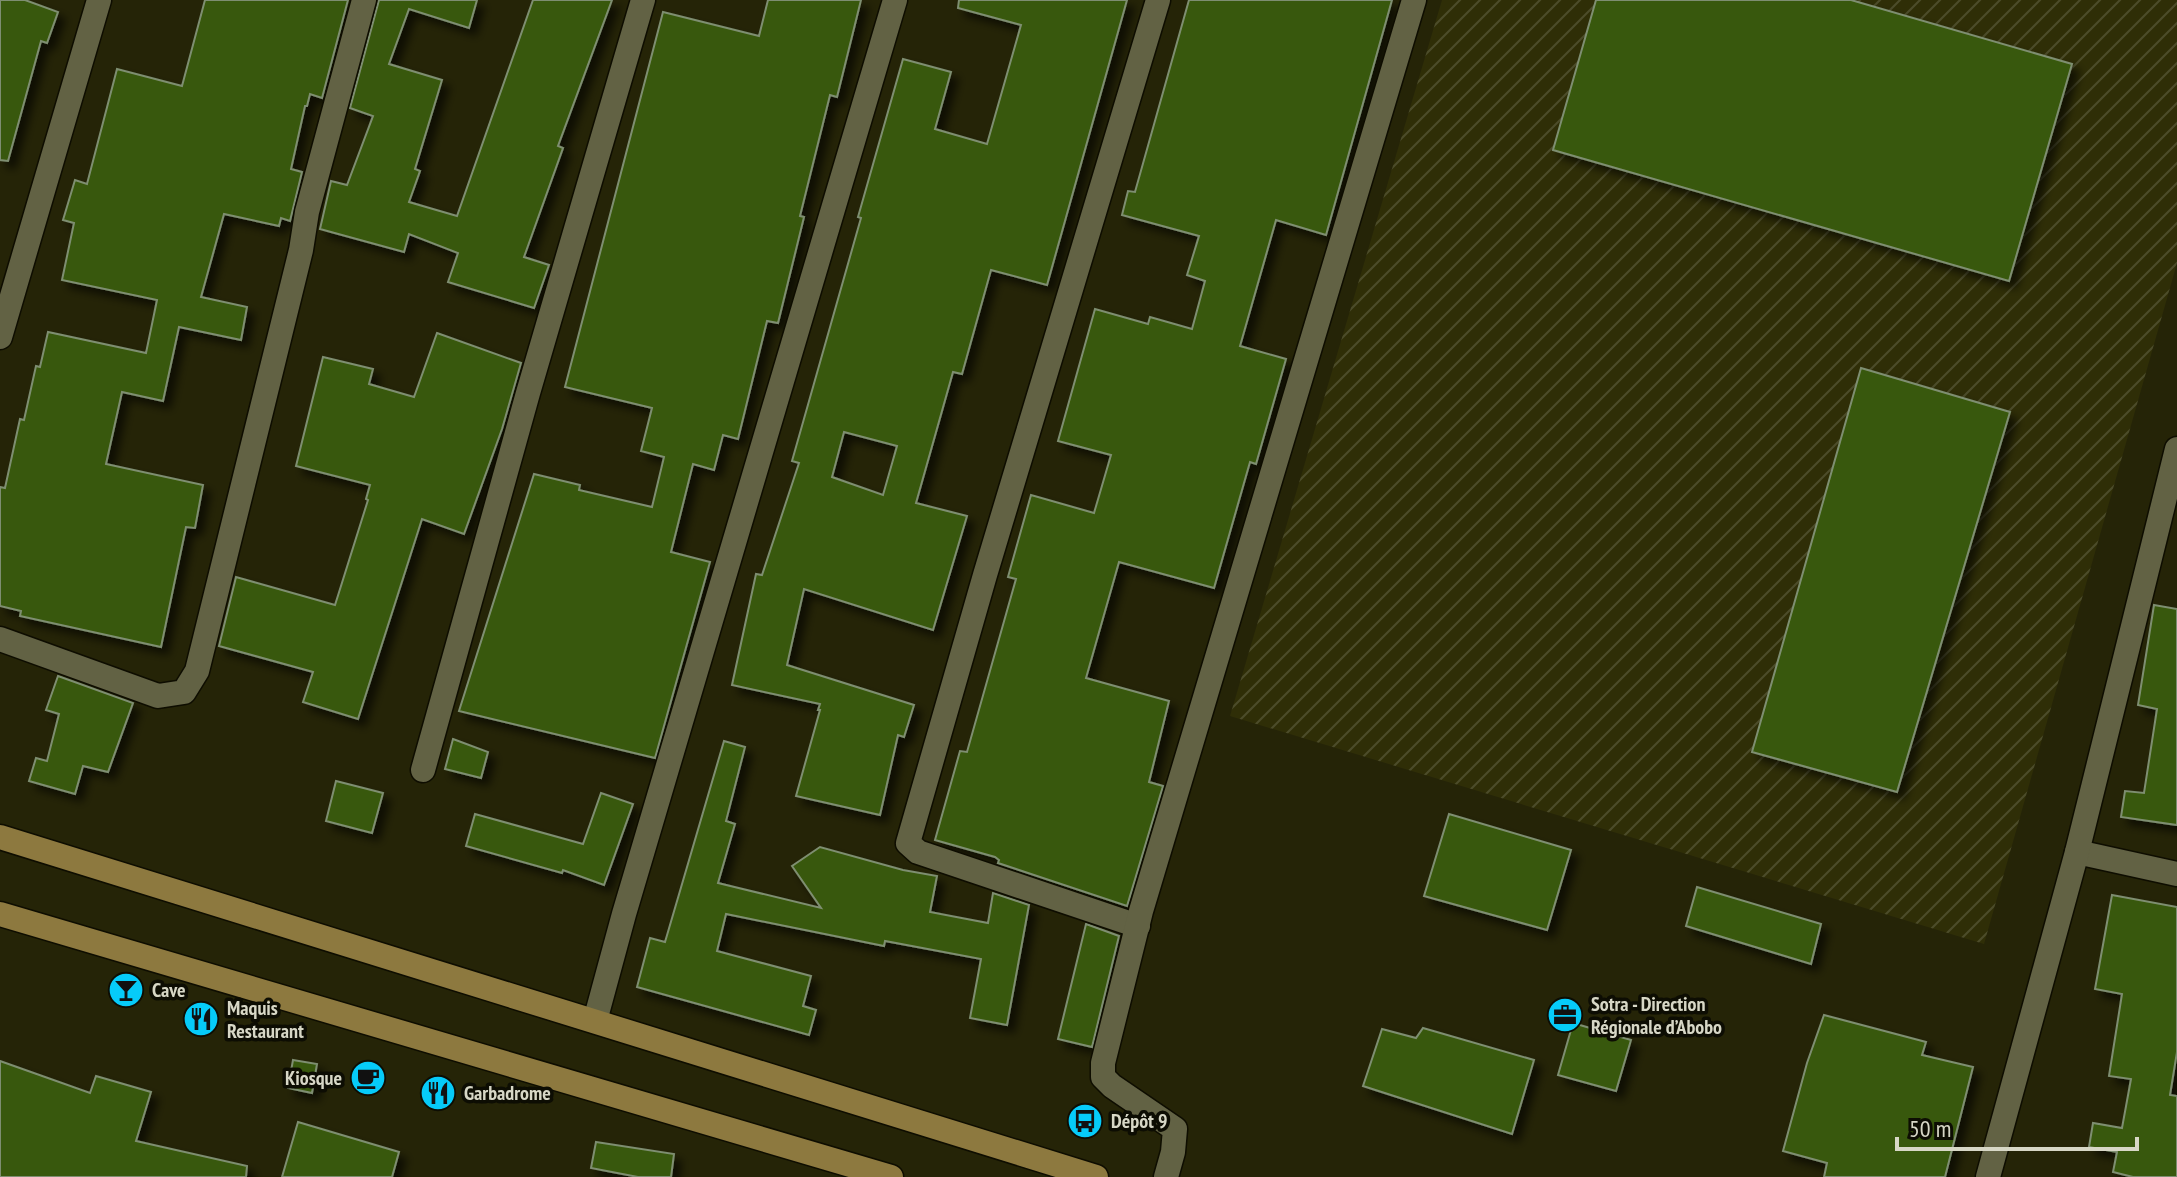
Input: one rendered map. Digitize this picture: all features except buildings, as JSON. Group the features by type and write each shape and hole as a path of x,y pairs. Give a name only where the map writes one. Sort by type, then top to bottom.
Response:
{"main road":[{"path":"0,837 1096,1177"},
{"path":"0,914 891,1177"}],"street":[{"path":"0,337 99,0"},
{"path":"0,639 158,696 184,692 197,671 301,250 307,212 364,0"},
{"path":"423,770 528,393 643,0"},
{"path":"595,1021 628,899 895,0"},
{"path":"1138,926 918,852 908,843 971,620 1158,0"},
{"path":"1166,1177 1175,1129 1112,1086 1103,1077 1103,1063 1138,926 1414,0"},
{"path":"1988,1177 2077,852 2177,449"},
{"path":"2077,852 2177,874"}],"shaded area":[{"path":"1442,0 2177,0 2177,263 1984,944 1230,716"}],"place":[{"name":"Cave","path":"126,990"},
{"name":"Sotra - Direction Régionale d’Abobo","path":"1565,1015"},
{"name":"Maquis Restaurant","path":"201,1019"},
{"name":"Kiosque","path":"368,1078"},
{"name":"Garbadrome","path":"438,1093"},
{"name":"Dépôt 9","path":"1085,1121"}]}
